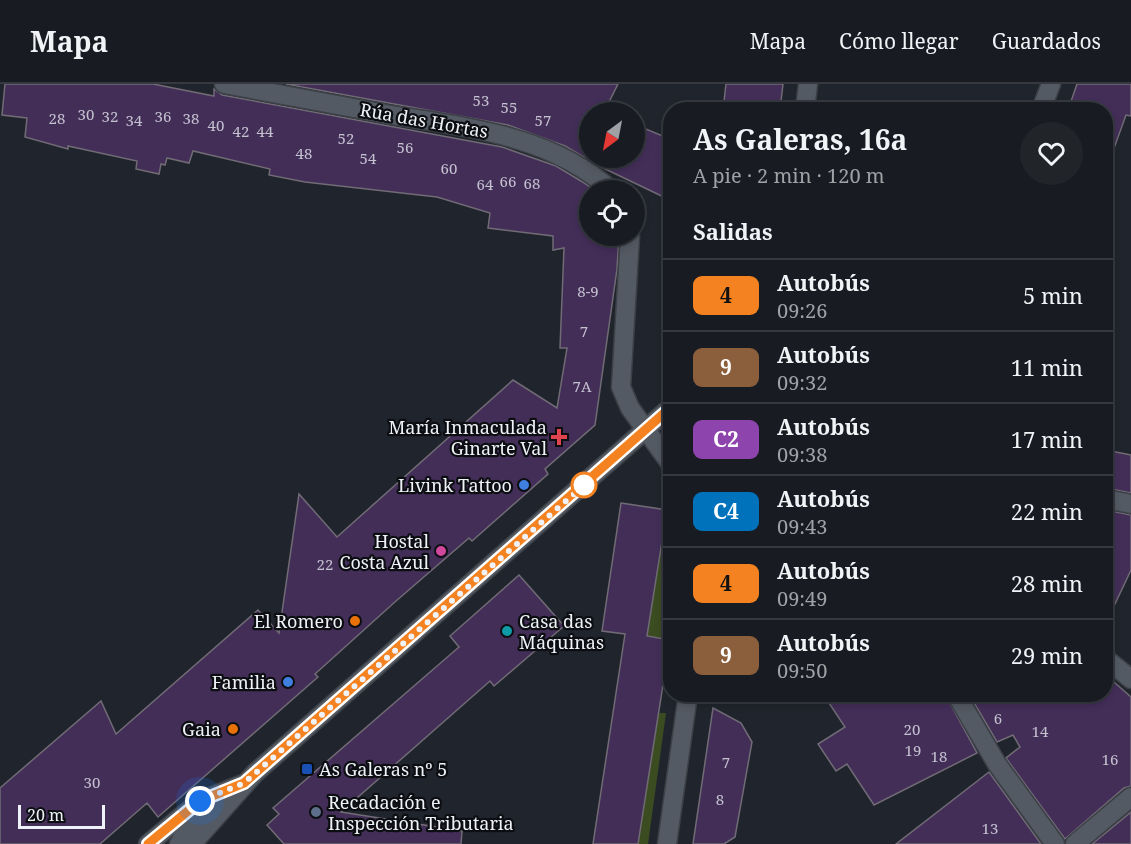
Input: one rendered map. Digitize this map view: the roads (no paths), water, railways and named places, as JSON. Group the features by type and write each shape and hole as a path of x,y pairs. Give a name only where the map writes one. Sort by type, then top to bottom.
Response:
{"street":[{"name":"Rúa das Hortas","path":"224,84 505,135 554,153 599,180"},
{"path":"806,102 808,84"},
{"path":"1044,102 1051,84"},
{"path":"629,246 621,387 630,408 663,454"},
{"path":"192,844 244,783 663,414"},
{"path":"1113,501 1131,504"},
{"path":"1113,665 1131,679"},
{"path":"667,844 687,702"},
{"path":"961,702 997,764 1055,844"},
{"path":"148,844 200,801 244,783"},
{"path":"179,844 186,831 210,806 218,793"},
{"path":"1075,844 1131,797"}],"place":[{"name":"María Inmaculada Ginarte Val","path":"559,437"},
{"name":"Livink Tattoo","path":"524,485"},
{"name":"Hostal Costa Azul","path":"441,551"},
{"name":"El Romero","path":"355,621"},
{"name":"Casa das Máquinas","path":"507,631"},
{"name":"Familia","path":"288,682"},
{"name":"Gaia","path":"233,729"},
{"name":"As Galeras nº 5","path":"307,769"},
{"name":"Recadación e Inspección Tributaria","path":"316,812"}]}
